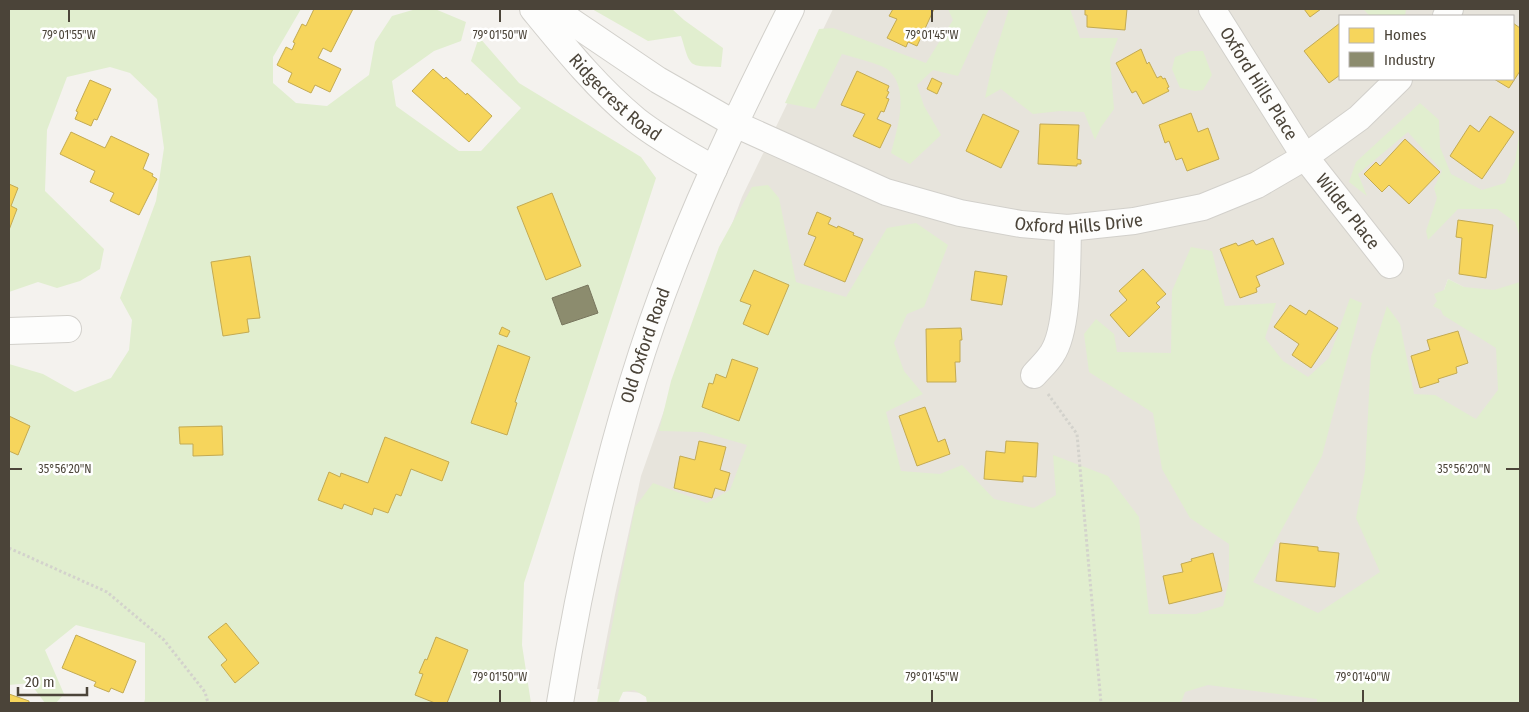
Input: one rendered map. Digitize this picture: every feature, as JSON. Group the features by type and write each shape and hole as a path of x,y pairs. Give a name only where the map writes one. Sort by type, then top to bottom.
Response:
{"street":[{"name":"Ridgecrest Road","path":"533,9 577,63 637,121 671,144 714,169"},
{"name":"Ridgecrest Road","path":"553,9 658,80 734,124"},
{"name":"Old Oxford Road","path":"560,703 592,533 640,359 673,266 714,169 791,9"},
{"name":"Oxford Hills Place","path":"1212,9 1305,157"},
{"name":"Oxford Hills Drive","path":"734,124 886,192 960,213 1021,224 1068,228 1134,221 1203,207 1257,185 1305,157 1359,118 1398,80"},
{"name":"Wilder Place","path":"1305,157 1390,265"},
{"path":"1034,375 1052,354 1062,330 1068,228"},
{"path":"9,331 68,329"}],"path":[{"path":"1034,375 1077,434 1101,703"},
{"path":"9,548 107,592 164,640 205,692 208,703"}],"shaded area":[{"path":"833,9 1520,9 1520,316 1448,279 1443,293 1520,353 1351,703 733,703 733,701 597,689 641,476 742,197"}],"green space":[{"path":"9,9 301,9 273,57 273,83 296,103 327,106 369,75 375,42 392,16 416,9 435,9 466,22 461,41 434,51 392,81 396,106 459,151 481,151 521,108 471,61 479,37 519,83 641,157 656,178 524,583 522,645 531,703 144,703 145,643 76,625 45,650 64,694 56,703 45,703 30,683 9,685 9,364 43,374 75,392 111,378 129,350 132,320 120,298 156,201 164,148 157,99 130,73 110,67 67,77 47,130 45,191 104,249 100,269 80,281 57,288 38,282 9,292"},
{"path":"592,9 672,9 723,48 721,67 702,66 692,63 689,60 681,36 648,41"},
{"path":"948,9 989,9 958,76 933,70 917,85 924,106 941,135 910,164 891,153 899,121 899,87 894,77 883,67 842,54 815,109 785,103 819,29 833,28 926,63 953,20"},
{"path":"1009,9 1070,9 1080,38 1118,38 1110,59 1114,109 1101,127 1095,140 1084,112 1060,111 1033,114 1001,89 985,98 994,57"},
{"path":"1363,9 1406,9 1405,15 1369,15"},
{"path":"1191,51 1203,51 1212,75 1203,90 1195,91 1180,88 1172,69 1175,57"},
{"path":"1420,103 1439,120 1440,147 1451,174 1482,190 1505,183 1515,162 1520,130 1520,237 1515,222 1497,209 1458,209 1428,240 1426,231 1437,198 1434,188 1442,171 1408,132 1358,174 1367,196 1349,182 1356,162"},
{"path":"768,185 779,198 796,282 846,297 887,228 916,223 948,245 924,307 907,314 894,343 904,371 923,394 886,412 901,471 940,474 962,465 994,499 1034,508 1056,495 1053,455 1108,476 1139,517 1149,614 1196,614 1223,606 1229,580 1229,544 1190,518 1162,469 1153,413 1089,372 1084,334 1096,319 1114,334 1117,352 1171,353 1172,291 1191,247 1212,251 1225,306 1276,303 1265,338 1283,361 1308,377 1329,358 1350,298 1362,303 1322,456 1253,582 1318,613 1380,572 1356,518 1365,471 1371,357 1387,306 1400,324 1414,394 1435,395 1476,419 1498,390 1496,348 1443,315 1441,310 1433,306 1437,301 1434,294 1444,290 1448,279 1464,287 1494,290 1520,282 1520,703 1317,703 1317,699 1208,685 1185,692 1181,703 647,703 646,697 634,690 623,692 618,703 597,703 635,507 653,483 707,503 730,490 747,445 702,432 659,431 671,381 719,247 752,187"}],"building: Homes":[{"path":"314,9 353,9 331,52 323,48 318,58 341,69 330,92 315,85 311,93 288,82 292,73 277,65 286,47 292,50 295,43 293,42 302,24 306,26"},
{"path":"893,9 934,9 917,46 908,42 906,47 887,38 897,19 889,16"},
{"path":"1085,9 1127,9 1125,30 1087,27"},
{"path":"1304,9 1321,9 1310,17"},
{"path":"1339,24 1339,76 1329,83 1304,51"},
{"path":"1514,24 1520,28 1520,71 1509,88 1496,80 1514,80"},
{"path":"1141,49 1147,64 1149,62 1157,78 1161,76 1163,79 1165,78 1169,87 1167,88 1169,91 1143,104 1136,91 1132,93 1116,63"},
{"path":"433,69 444,79 446,77 466,95 467,93 492,116 469,142 412,91"},
{"path":"857,71 889,86 886,98 889,99 884,112 881,111 877,119 891,125 880,148 853,136 865,114 841,105"},
{"path":"932,78 942,83 937,94 927,89"},
{"path":"90,80 111,89 97,120 94,119 91,126 75,119 78,112 76,111"},
{"path":"1191,113 1198,132 1208,128 1219,159 1187,171 1182,158 1176,160 1169,141 1165,143 1159,125"},
{"path":"983,114 1019,131 1001,168 966,151"},
{"path":"1490,116 1514,132 1482,179 1450,156 1470,125 1479,132"},
{"path":"1040,124 1079,125 1077,159 1081,160 1081,164 1077,164 1077,166 1038,164"},
{"path":"71,132 105,148 111,136 149,154 143,169 153,174 152,176 157,179 139,215 110,201 114,193 90,182 95,171 60,154"},
{"path":"1405,139 1440,172 1409,204 1389,185 1382,192 1364,174 1376,162 1380,166"},
{"path":"9,184 18,188 11,206 17,209 9,230"},
{"path":"552,193 581,266 546,280 517,207"},
{"path":"817,212 831,218 828,224 837,228 838,226 863,239 845,282 804,265 816,237 808,234"},
{"path":"1458,220 1493,225 1486,278 1459,274 1462,238 1456,237"},
{"path":"1273,238 1284,264 1256,276 1260,286 1256,288 1257,292 1240,298 1220,249 1236,243 1238,246 1253,240 1256,245"},
{"path":"250,256 260,318 247,319 249,332 223,336 211,262"},
{"path":"1143,269 1166,294 1156,303 1160,307 1129,337 1110,315 1127,300 1119,291"},
{"path":"754,270 789,285 768,335 743,324 751,305 740,301"},
{"path":"975,271 1007,276 1002,305 971,300"},
{"path":"1290,305 1306,315 1309,310 1338,328 1311,368 1292,355 1299,344 1274,327"},
{"path":"502,327 510,331 507,337 499,334"},
{"path":"961,328 960,362 955,362 956,382 927,382 926,329"},
{"path":"1458,331 1468,363 1456,367 1457,373 1438,379 1439,382 1420,388 1411,356 1430,350 1427,340"},
{"path":"498,345 530,357 515,402 517,403 507,435 471,423"},
{"path":"732,359 758,368 739,421 702,407 709,383 713,384 716,374 726,378"},
{"path":"925,407 938,442 945,439 950,454 917,466 899,416"},
{"path":"9,416 30,426 18,455 9,451"},
{"path":"222,426 223,455 193,456 193,444 180,444 179,427"},
{"path":"385,437 449,462 442,481 411,469 401,496 396,494 388,513 374,508 372,515 344,504 342,509 318,500 329,472 340,477 341,473 368,483"},
{"path":"699,441 726,447 720,470 730,473 725,491 715,488 712,498 674,488 680,456 695,460"},
{"path":"1006,441 1038,443 1036,477 1023,476 1023,482 984,479 986,451 1005,453"},
{"path":"1280,543 1318,547 1318,551 1339,553 1335,587 1276,581"},
{"path":"1213,553 1222,591 1169,604 1163,576 1183,572 1181,564"},
{"path":"226,623 259,663 235,683 221,665 227,660 208,637"},
{"path":"76,635 136,661 123,693 111,688 109,692 94,686 96,682 62,668"},
{"path":"436,637 468,650 447,703 435,703 415,695 423,674 419,673 425,659 427,660"},
{"path":"9,694 29,701 29,703 9,703"}],"building: Industry":[{"path":"588,285 598,313 562,325 552,298"}]}
